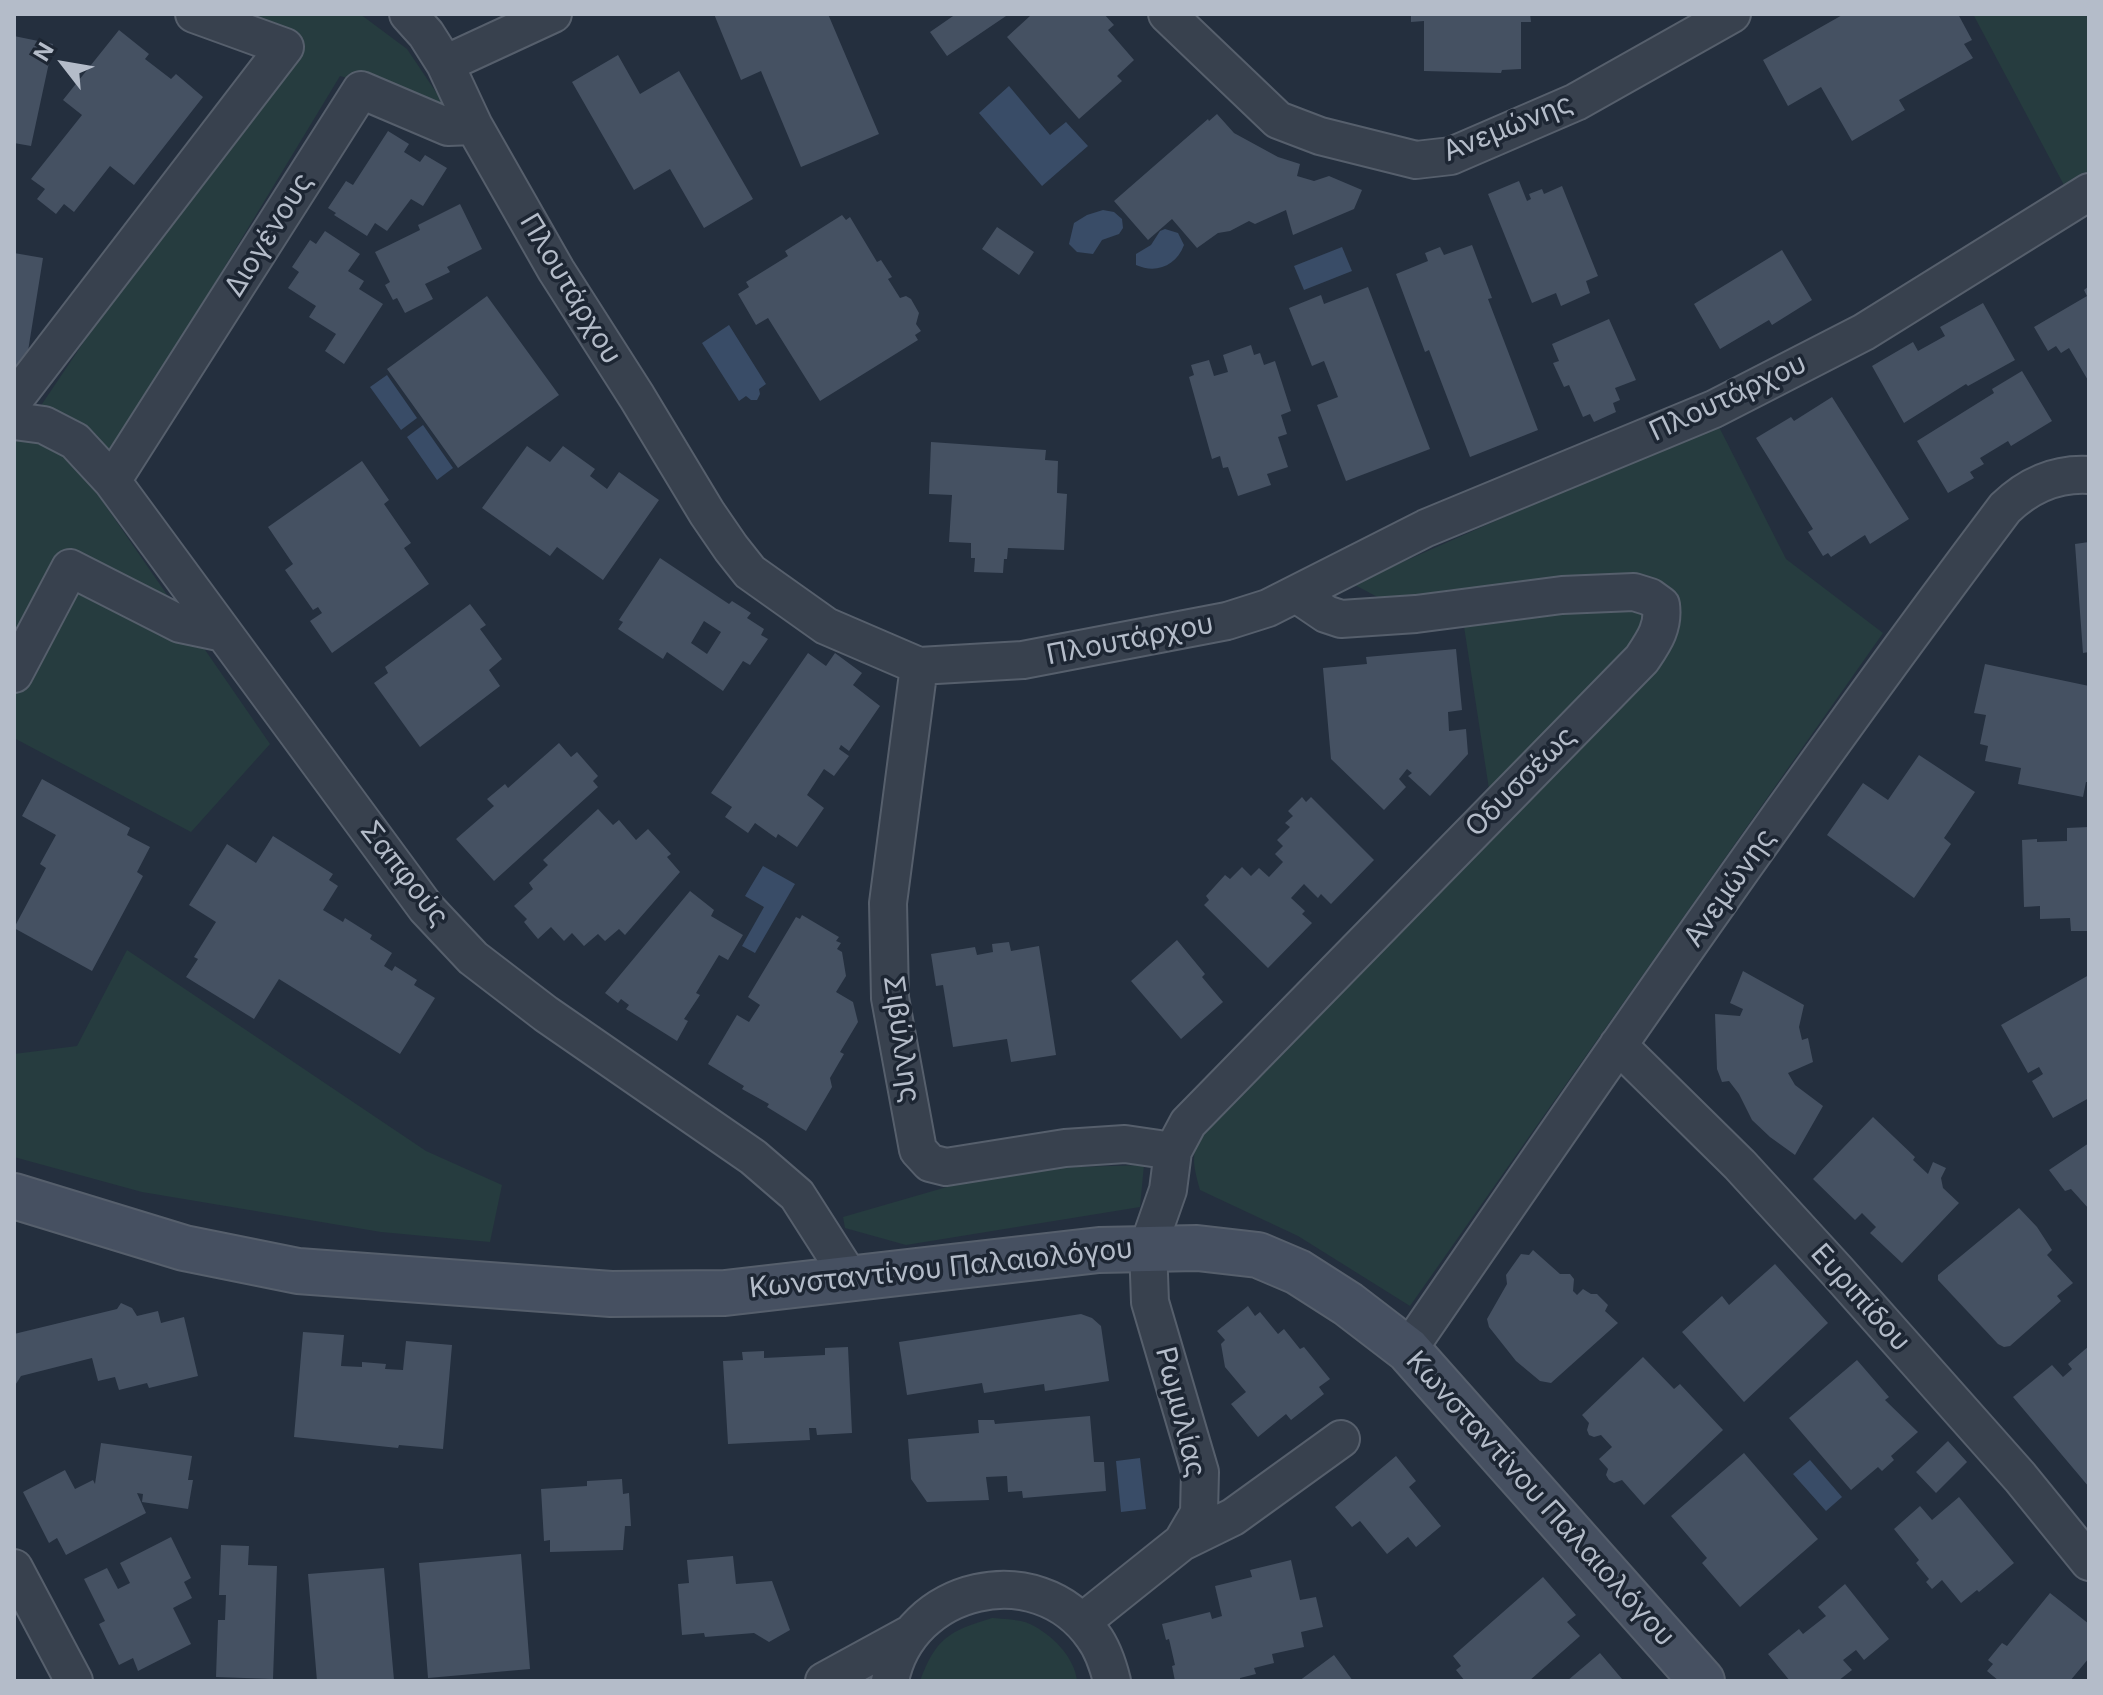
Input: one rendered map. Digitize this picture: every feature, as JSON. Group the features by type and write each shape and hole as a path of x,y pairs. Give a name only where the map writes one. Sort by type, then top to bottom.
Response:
{"street":[{"path":"14,400 285,47 194,14"},
{"name":"Πλουτάρχου","path":"408,14 426,34 445,64 474,126 556,270 707,513 750,572 826,626 919,666 1023,660 1227,621 1268,608 1426,528 1714,409 1864,332 2089,192"},
{"path":"445,64 553,14"},
{"name":"Ανεμώνης","path":"1167,14 1278,120 1320,136 1416,160 1451,156 1576,102 1732,14"},
{"name":"Διογένους","path":"112,481 361,90 448,127 474,126"},
{"name":"Σαπφούς","path":"14,421 44,425 75,441 112,481 426,908 473,958 546,1014 753,1157 797,1195 850,1278"},
{"name":"Ανεμώνης","path":"1408,1350 1618,1045 1908,637 2005,508 2020,494 2041,482 2089,475"},
{"path":"14,674 70,568 180,624 223,633"},
{"name":"Οδυσσέως","path":"1148,1247 1168,1190 1173,1151 1188,1123 1642,659 1659,634 1663,618 1661,605 1650,597 1634,592 1562,595 1354,619 1333,617 1298,595"},
{"name":"Σιβύλλης","path":"919,666 888,903 890,998 918,1150 930,1163 946,1167 1065,1148 1125,1144 1173,1151"},
{"name":"Ευριπίδου","path":"1618,1045 1740,1165 1837,1271 2010,1466 2089,1562"},
{"name":"Κωνσταντίνου Παλαιολόγου","path":"14,1196 184,1248 298,1271 611,1294 725,1293 1148,1247 1197,1248 1258,1255 1298,1272 1348,1304 1408,1350 1702,1681"},
{"name":"Ρωμυλίας","path":"1082,1622 1182,1542 1199,1513 1200,1472 1150,1302 1148,1247"},
{"path":"1182,1542 1233,1517 1341,1439"},
{"path":"14,1568 74,1681"},
{"path":"890,1681 898,1654 910,1634 946,1603 991,1589 1015,1589 1059,1605 1082,1622 1105,1658 1112,1681"},
{"path":"824,1681 910,1634"}],"green space":[{"path":"254,14 360,14 407,49 444,104 340,76 92,486 270,744 191,832 14,738 14,422 40,407 143,254 302,41"},
{"path":"1973,14 2089,14 2089,175 2065,187"},
{"path":"1717,423 1786,559 1883,633 1410,1306 1298,1236 1200,1190 1194,1162 1196,1148 1209,1123 1489,789 1463,620 1453,589 1385,601 1353,584"},
{"path":"127,950 426,1151 502,1185 490,1242 381,1232 142,1192 14,1157 14,1054 77,1046"},
{"path":"1144,1165 1140,1207 906,1245 845,1228 843,1217 1009,1169"},
{"path":"992,1618 1026,1622 1038,1628 1067,1655 1077,1681 920,1681 932,1655 946,1638 965,1627"}],"water":[{"path":"1009,86 1050,135 1066,122 1088,146 1042,186 979,113"},
{"path":"1103,210 1114,212 1122,219 1123,228 1119,234 1102,240 1093,254 1077,252 1069,244 1074,223"},
{"path":"1165,229 1178,233 1184,245 1176,258 1158,268 1136,265 1136,254 1151,245 1160,231"},
{"path":"1342,247 1352,271 1304,290 1294,266"},
{"path":"729,325 766,384 759,389 757,400 746,396 739,401 702,343"},
{"path":"387,375 417,418 401,430 370,387"},
{"path":"423,425 453,468 437,480 407,437"},
{"path":"763,866 795,884 755,953 742,946 764,907 745,896"},
{"path":"1140,1458 1146,1509 1121,1512 1116,1461"},
{"path":"1810,1460 1842,1497 1826,1511 1793,1474"}],"building":[{"path":"714,14 828,14 879,134 801,167 761,71 741,80"},
{"path":"956,14 1009,14 947,56 930,32"},
{"path":"1029,14 1104,14 1114,25 1108,30 1134,60 1117,76 1122,81 1079,119 1007,37"},
{"path":"1411,14 1530,14 1531,22 1521,22 1521,69 1502,70 1501,73 1424,71 1424,21 1411,22"},
{"path":"1844,14 1958,14 1972,40 1964,44 1973,58 1899,100 1905,110 1852,141 1821,87 1788,106 1763,60"},
{"path":"119,30 149,54 145,59 171,79 176,74 203,97 134,185 110,166 74,212 64,204 56,214 37,199 45,189 31,179 82,115 63,100"},
{"path":"14,36 53,44 31,146 14,143"},
{"path":"618,55 640,94 679,71 753,199 704,228 670,169 634,190 572,82"},
{"path":"1217,114 1234,133 1278,157 1300,164 1297,176 1314,181 1329,176 1362,190 1354,209 1293,235 1286,210 1255,224 1249,221 1230,231 1218,233 1197,248 1172,219 1148,240 1114,201"},
{"path":"388,131 409,144 404,152 420,162 425,155 447,168 423,206 411,199 387,231 375,223 367,236 328,208 346,181 353,185"},
{"path":"1519,181 1527,201 1531,199 1529,194 1542,189 1544,194 1562,186 1598,276 1586,281 1590,293 1561,306 1556,293 1532,303 1488,194"},
{"path":"460,204 482,249 447,267 450,272 425,284 433,299 405,313 385,285 390,282 375,252 420,230 418,225"},
{"path":"842,215 846,220 850,217 877,262 881,260 900,298 906,296 911,299 919,313 916,324 921,331 915,335 918,340 820,401 768,318 756,325 738,294 749,287 746,282 788,256 785,251"},
{"path":"997,227 1034,252 1019,275 982,249"},
{"path":"325,231 360,254 348,271 364,281 359,289 383,304 344,364 325,351 336,334 309,317 316,306 288,288 299,272 292,267 310,240 316,244"},
{"path":"1472,245 1492,298 1488,299 1538,430 1470,457 1396,274 1428,261 1425,253 1440,247 1444,255"},
{"path":"1782,250 1812,300 1772,325 1769,320 1720,349 1694,304"},
{"path":"14,253 43,258 23,382 14,380"},
{"path":"2089,286 2089,382 2069,348 2061,353 2056,346 2048,351 2034,327 2087,296 2084,290"},
{"path":"1368,287 1430,449 1346,481 1317,405 1338,397 1324,361 1312,366 1289,308 1321,295 1324,304"},
{"path":"487,296 559,395 458,468 387,369"},
{"path":"1983,303 2015,360 1968,386 1966,384 1904,423 1872,366 1913,342 1918,351 1945,336 1940,327"},
{"path":"1609,319 1636,380 1615,388 1620,400 1613,403 1616,412 1594,422 1590,414 1583,417 1569,385 1564,387 1553,363 1559,361 1552,344"},
{"path":"1251,345 1254,355 1260,353 1264,365 1275,361 1291,411 1281,415 1287,434 1278,437 1288,467 1267,474 1271,485 1238,496 1228,467 1223,468 1220,456 1212,459 1189,377 1194,375 1191,365 1209,360 1214,376 1228,372 1223,355"},
{"path":"2022,371 2052,421 2011,446 2008,441 1980,458 1984,464 1970,472 1974,478 1948,493 1917,441 1994,393 1992,389"},
{"path":"1832,397 1909,519 1870,544 1865,535 1831,557 1828,553 1823,556 1808,532 1813,529 1756,438 1791,417 1794,421"},
{"path":"931,442 1046,450 1045,460 1058,461 1057,493 1067,494 1064,550 1008,548 1003,573 974,572 975,558 971,558 971,543 949,542 952,495 929,494"},
{"path":"527,446 550,462 563,446 595,469 590,476 607,489 619,472 659,500 603,580 557,547 550,556 482,508"},
{"path":"362,461 389,500 384,504 411,543 404,548 429,584 332,653 310,621 322,613 318,607 313,610 285,570 293,564 268,527"},
{"path":"2089,542 2089,652 2083,653 2075,544"},
{"path":"660,558 729,604 732,601 751,613 747,618 764,629 761,635 768,639 750,665 743,661 723,691 667,652 663,659 618,629 623,622 619,620","holes":["704,621 721,632 707,654 691,643"]},
{"path":"470,604 486,625 480,629 502,659 489,670 500,686 420,747 374,683 388,673 385,667"},
{"path":"1456,649 1462,710 1448,712 1449,731 1466,729 1468,754 1430,796 1408,776 1412,773 1407,769 1399,779 1406,787 1384,810 1331,759 1323,668 1367,664 1366,657"},
{"path":"808,653 826,666 835,653 862,673 853,685 880,706 849,751 841,745 839,749 849,756 834,776 824,769 807,795 824,808 797,847 778,834 776,838 755,823 748,833 725,817 732,807 711,793"},
{"path":"1985,664 2089,686 2089,782 2086,782 2083,797 2018,784 2021,768 1985,761 1988,746 1980,744 1986,715 1974,713"},
{"path":"559,743 571,757 577,752 598,776 593,781 598,787 494,881 456,839 494,806 487,799 505,784 508,788"},
{"path":"1919,755 1975,792 1944,838 1951,844 1914,898 1827,835 1863,783 1888,800"},
{"path":"42,779 130,828 127,835 150,847 137,872 143,876 92,971 14,928 46,868 40,864 56,835 22,816"},
{"path":"1302,797 1306,802 1311,797 1374,860 1331,904 1321,894 1318,898 1304,884 1291,898 1312,923 1268,968 1204,905 1209,900 1206,896 1225,875 1230,879 1242,867 1251,876 1259,868 1269,877 1283,862 1275,854 1283,846 1277,840 1290,827 1285,823 1293,816 1288,811"},
{"path":"598,809 613,825 619,820 636,840 648,829 671,854 667,857 680,872 625,935 619,929 605,941 598,934 584,946 572,933 564,941 551,927 538,939 524,922 527,919 514,906 533,889 529,883 548,865 543,860"},
{"path":"2089,827 2089,931 2071,931 2070,918 2040,919 2040,906 2024,907 2022,840 2067,841 2067,828"},
{"path":"273,836 333,874 329,880 338,886 323,910 343,922 345,918 372,935 370,939 392,953 384,966 392,971 395,966 417,980 414,985 435,998 400,1054 279,979 254,1019 186,977 198,959 194,957 216,922 189,905 227,844 256,863"},
{"path":"690,891 714,910 711,916 743,935 728,960 719,955 696,993 700,995 684,1019 688,1021 677,1041 626,1009 629,1005 621,999 618,1003 605,993"},
{"path":"802,915 839,937 836,941 841,943 837,949 842,952 846,976 836,992 853,1002 858,1022 840,1052 844,1054 830,1078 832,1087 806,1131 708,1064 737,1015 749,1022 760,1005 748,997 796,917 800,919"},
{"path":"1177,940 1223,1002 1181,1039 1131,981"},
{"path":"1009,942 1011,951 1039,946 1056,1055 1011,1062 1007,1039 953,1047 943,985 936,986 931,954 975,947 977,955 993,952 992,944"},
{"path":"1743,971 1804,1005 1799,1027 1802,1040 1808,1038 1813,1062 1788,1073 1795,1085 1823,1106 1795,1155 1752,1120 1739,1094 1729,1081 1722,1082 1717,1069 1715,1014 1740,1016 1743,1009 1730,1003"},
{"path":"2089,975 2089,1098 2053,1118 2032,1081 2043,1074 2039,1067 2028,1073 2001,1025"},
{"path":"1873,1117 1915,1157 1913,1160 1928,1174 1933,1162 1946,1168 1941,1178 1943,1188 1959,1203 1902,1263 1870,1233 1876,1227 1862,1213 1855,1220 1813,1179"},
{"path":"2089,1143 2089,1209 2071,1189 2065,1191 2049,1170"},
{"path":"2019,1208 2037,1227 2052,1250 2047,1255 2073,1283 2057,1296 2061,1301 2010,1346 2004,1347 1938,1280 1938,1275"},
{"path":"1533,1250 1560,1274 1570,1274 1574,1279 1573,1291 1577,1295 1583,1289 1597,1294 1608,1305 1605,1311 1618,1323 1551,1383 1540,1381 1516,1361 1489,1327 1487,1319 1507,1284 1506,1275 1521,1254 1529,1255"},
{"path":"1775,1264 1828,1323 1744,1402 1682,1332 1722,1296 1729,1305"},
{"path":"121,1303 132,1308 137,1316 158,1311 161,1323 184,1317 198,1376 149,1388 147,1383 119,1390 115,1377 98,1381 92,1358 21,1376 14,1387 14,1334 117,1309"},
{"path":"1248,1306 1255,1316 1260,1312 1278,1334 1284,1329 1300,1349 1304,1347 1330,1379 1319,1387 1324,1394 1291,1420 1286,1414 1258,1437 1231,1404 1246,1392 1225,1367 1221,1344 1225,1340 1217,1331"},
{"path":"1081,1314 1101,1326 1109,1381 1045,1391 1044,1384 984,1393 982,1383 907,1395 899,1342"},
{"path":"303,1332 344,1335 341,1366 362,1367 362,1362 386,1364 385,1369 403,1370 406,1341 452,1345 443,1449 399,1445 398,1448 294,1437"},
{"path":"2089,1346 2089,1487 2013,1397 2052,1365 2063,1377 2072,1369 2068,1364"},
{"path":"848,1347 852,1433 817,1435 816,1428 809,1428 810,1440 728,1444 723,1361 743,1360 742,1352 764,1351 764,1358 825,1355 825,1348"},
{"path":"1643,1357 1674,1389 1680,1384 1723,1430 1644,1505 1622,1480 1614,1483 1609,1480 1606,1475 1608,1469 1599,1459 1612,1447 1601,1435 1589,1435 1589,1423 1582,1415"},
{"path":"1857,1360 1889,1397 1885,1400 1918,1432 1891,1456 1894,1460 1882,1471 1878,1467 1851,1490 1789,1418"},
{"path":"1090,1416 1094,1462 1104,1462 1106,1491 1023,1498 1022,1491 1008,1492 1007,1476 986,1477 989,1500 927,1502 911,1479 908,1439 979,1433 978,1420 994,1420 995,1424"},
{"path":"1948,1441 1967,1462 1936,1493 1916,1472"},
{"path":"101,1443 192,1456 188,1480 193,1480 188,1509 142,1502 143,1494 137,1493 146,1513 66,1555 57,1538 49,1543 23,1492 65,1470 75,1489 93,1480 95,1484"},
{"path":"1744,1453 1818,1539 1740,1607 1702,1563 1707,1558 1671,1516"},
{"path":"1396,1456 1416,1481 1409,1487 1441,1526 1416,1547 1408,1537 1387,1554 1360,1521 1352,1527 1335,1507"},
{"path":"622,1479 623,1494 629,1493 631,1526 625,1526 623,1550 550,1552 550,1540 544,1541 541,1489 587,1486 587,1481"},
{"path":"1959,1497 2014,1563 1961,1603 1942,1580 1932,1589 1926,1582 1929,1579 1916,1563 1919,1560 1894,1529 1920,1506 1932,1520"},
{"path":"171,1537 191,1578 184,1582 192,1598 173,1608 191,1644 138,1671 133,1658 119,1665 99,1624 105,1621 84,1579 107,1568 118,1589 130,1583 120,1563"},
{"path":"221,1545 249,1546 248,1565 277,1566 273,1679 216,1677 218,1620 225,1620 226,1595 219,1595"},
{"path":"521,1554 530,1669 428,1678 419,1563"},
{"path":"733,1556 736,1584 772,1581 790,1630 769,1642 754,1633 705,1637 704,1633 682,1635 678,1584 689,1583 687,1560"},
{"path":"1291,1560 1300,1600 1316,1597 1323,1627 1301,1632 1304,1647 1272,1654 1274,1663 1254,1668 1256,1674 1240,1678 1240,1681 1175,1681 1172,1666 1175,1665 1162,1624 1210,1612 1212,1619 1222,1616 1215,1586 1252,1577 1250,1570"},
{"path":"384,1568 394,1680 317,1681 308,1574"},
{"path":"1543,1577 1576,1615 1567,1622 1580,1636 1529,1681 1465,1681 1456,1670 1461,1666 1453,1656"},
{"path":"1845,1584 1889,1639 1864,1660 1856,1650 1843,1660 1852,1670 1838,1681 1790,1681 1768,1654 1799,1629 1803,1634 1826,1616 1818,1607"},
{"path":"2050,1593 2089,1624 2089,1658 2070,1681 1999,1681 1987,1671 1993,1664 1988,1660 2002,1643 2007,1646"},
{"path":"1600,1653 1622,1679 1567,1681"},
{"path":"1334,1655 1353,1681 1299,1681"}]}
